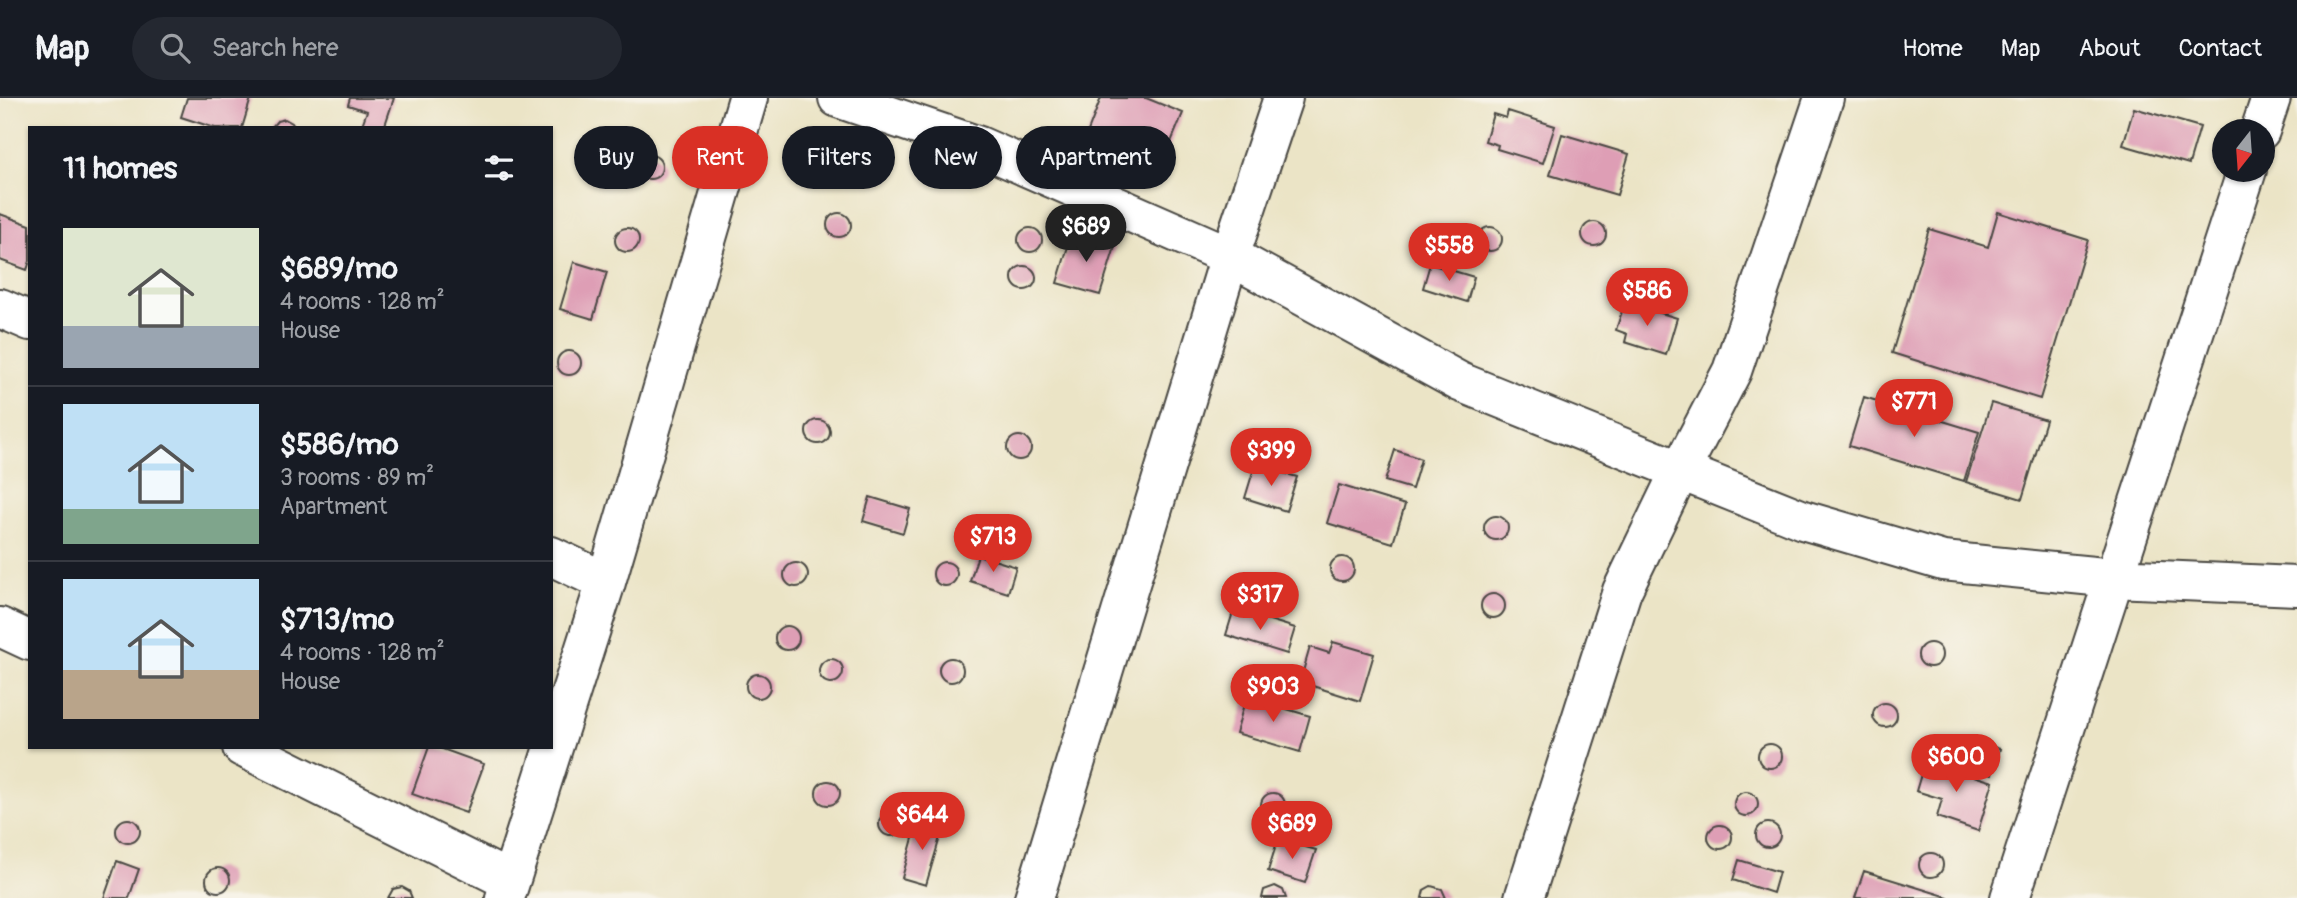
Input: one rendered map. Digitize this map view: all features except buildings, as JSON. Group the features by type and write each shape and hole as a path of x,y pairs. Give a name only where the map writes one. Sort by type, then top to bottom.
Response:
{"street":[{"path":"553,747 606,582 748,98"},
{"path":"838,98 979,146 1230,256 1460,382 1803,520 1943,561 2114,578 2297,586"},
{"path":"1034,898 1230,256 1283,98"},
{"path":"1524,898 1622,591 1732,371 1824,98"},
{"path":"2264,119 2271,98"},
{"path":"2010,898 2243,182"},
{"path":"0,309 28,320"},
{"path":"553,557 606,582"},
{"path":"0,627 28,640"},
{"path":"246,749 507,890 552,749"}]}
